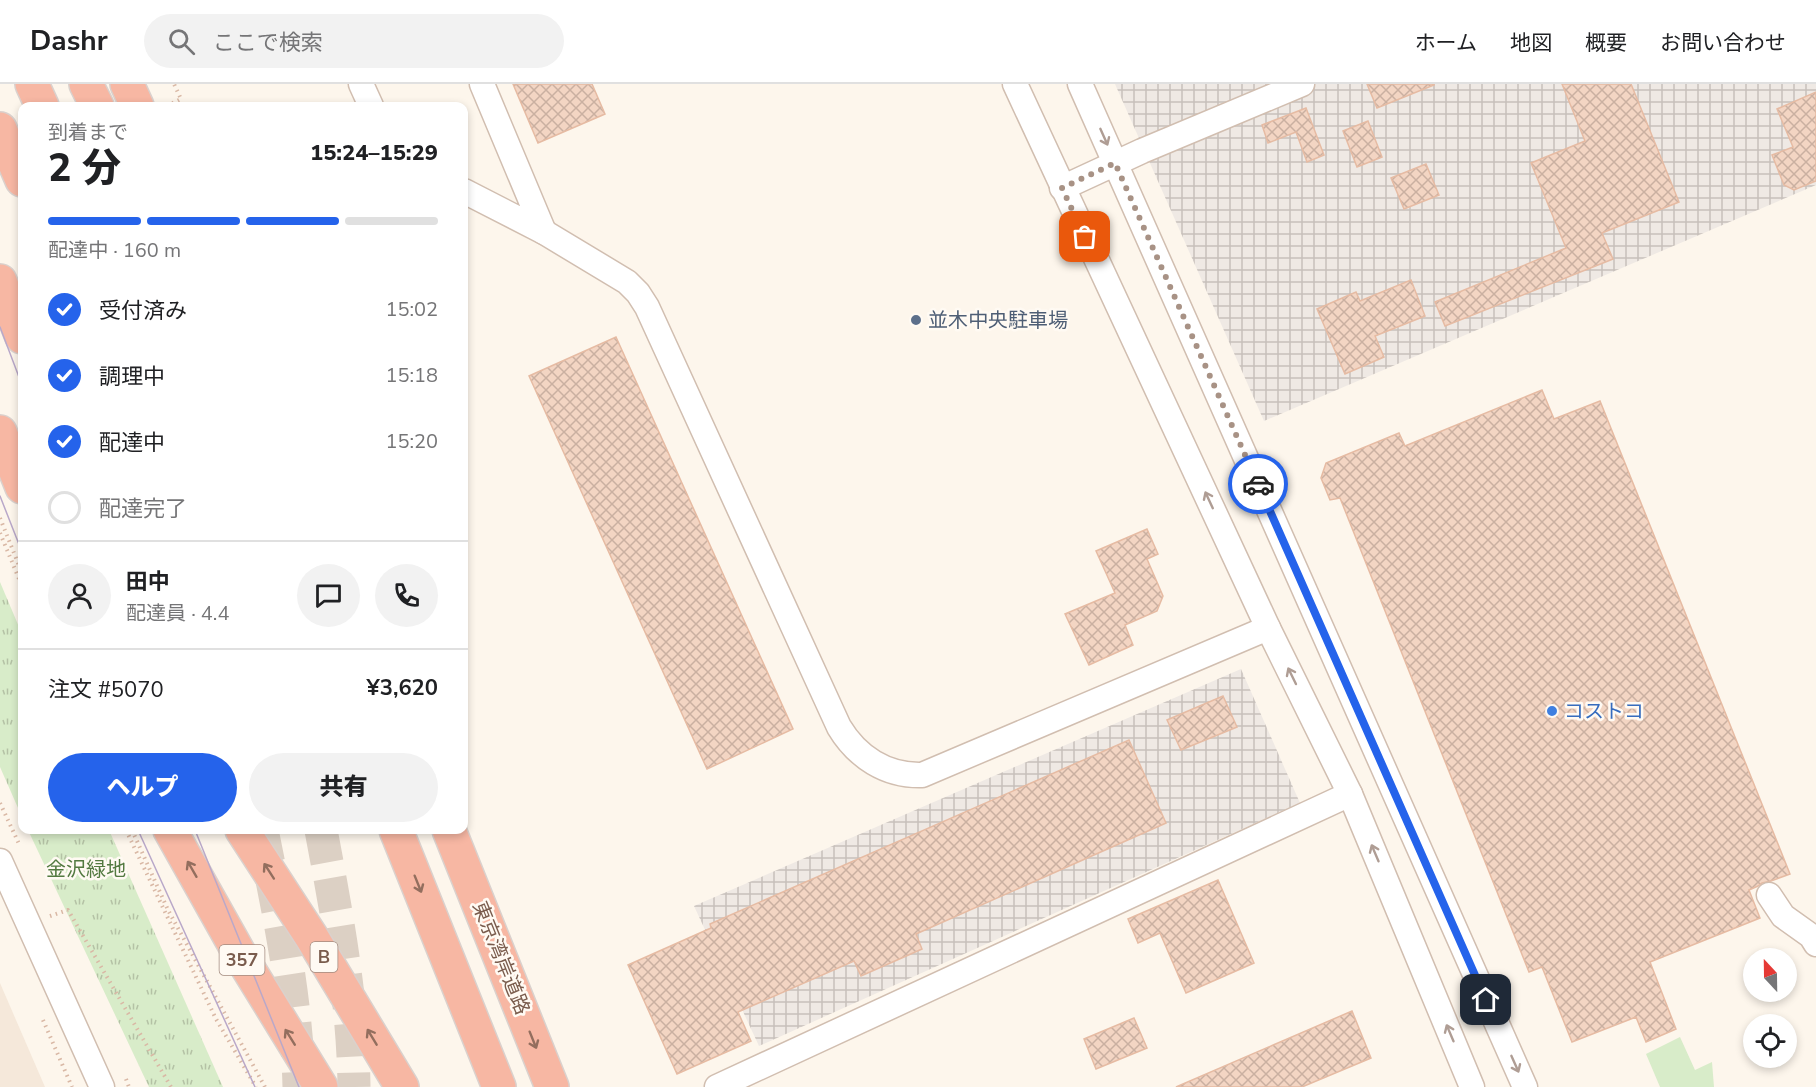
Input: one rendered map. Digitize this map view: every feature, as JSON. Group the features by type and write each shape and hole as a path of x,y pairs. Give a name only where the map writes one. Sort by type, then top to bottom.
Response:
{"highway":[{"path":"32,84 40,102"},
{"path":"86,84 95,102"},
{"path":"127,84 135,102"},
{"path":"0,129 18,171"},
{"path":"0,280 18,327"},
{"path":"0,432 18,477"},
{"name":"357","path":"172,834 243,960 321,1087"},
{"name":"B","path":"246,834 311,936 402,1087"},
{"path":"398,834 499,1087"},
{"name":"東京湾岸道路","path":"451,834 552,1087"}],"street":[{"path":"361,84 369,102"},
{"path":"482,84 544,232"},
{"path":"1015,84 1268,628 1350,794 1472,1087"},
{"path":"1080,84 1525,1087"},
{"path":"1062,188 1115,163 1302,84"},
{"path":"468,193 544,232 627,282 638,293 647,306 839,727 847,741 873,763 889,771 908,776 922,775 1268,628"},
{"path":"717,1087 1350,794"},
{"path":"0,861 102,1087"},
{"path":"1816,924 1797,907 1769,895 1783,916 1811,936 1816,944"}],"path":[{"path":"174,84 181,99 175,102"},
{"path":"0,518 18,563"},
{"path":"0,533 18,576"},
{"path":"128,834 216,1019 256,1087"},
{"path":"134,834 168,910 265,1087"},
{"path":"51,915 68,910 171,1087"}],"shaded area":[{"path":"1115,84 1816,84 1816,185 1264,421"},
{"path":"1241,669 1300,803 759,1046 694,906"},
{"path":"0,983 45,1087 0,1087"}],"green space":[{"name":"金沢緑地","path":"0,582 18,625 18,808 0,767"},
{"name":"金沢緑地","path":"30,834 111,834 223,1087 149,1087"},
{"path":"1680,1037 1695,1070 1712,1062 1714,1087 1660,1087 1646,1054"}],"building":[{"path":"513,84 592,84 605,114 538,143"},
{"path":"1367,84 1434,84 1434,85 1377,108"},
{"path":"1562,84 1631,84 1679,202 1602,233 1613,259 1445,326 1435,302 1566,248 1531,163 1585,141"},
{"path":"1816,92 1816,181 1794,190 1784,185 1772,155 1793,147 1777,109"},
{"path":"1306,108 1324,155 1307,162 1296,132 1268,143 1262,125"},
{"path":"1368,121 1382,157 1357,167 1343,131"},
{"path":"1426,164 1439,195 1404,209 1391,178"},
{"path":"1411,280 1425,316 1375,336 1384,357 1345,374 1317,309 1356,292 1360,301"},
{"path":"616,337 793,729 707,769 529,376"},
{"path":"1542,390 1554,419 1600,401 1790,874 1749,890 1760,918 1650,962 1676,1029 1646,1042 1636,1017 1572,1042 1542,967 1529,972 1340,498 1330,500 1321,478 1326,463 1399,433 1405,446"},
{"path":"1147,529 1158,554 1147,559 1163,596 1157,611 1125,625 1133,645 1089,665 1065,614 1115,593 1096,551"},
{"path":"1223,696 1237,727 1181,750 1167,720"},
{"path":"1129,740 1166,823 916,934 922,949 861,976 854,961 738,1012 751,1041 677,1074 628,965 711,928 710,924"},
{"path":"1218,880 1254,963 1186,993 1160,933 1138,943 1128,919"},
{"path":"1352,1011 1371,1058 1302,1087 1176,1087"},
{"path":"1134,1018 1147,1048 1096,1069 1084,1039"}],"tunnel":[{"path":"263,834 291,990 299,1087"},
{"path":"322,834 347,990 354,1087"}],"tram line":[{"path":"0,327 18,374"},
{"path":"0,496 18,542"},
{"path":"140,834 255,1087"},
{"path":"197,834 299,1087"}],"way so far":[{"path":"1085,237 1062,188 1115,163 1258,484"}],"place":[{"name":"並木中央駐車場","path":"916,320"},
{"name":"コストコ","path":"1552,711"}],"route":[{"path":"1258,484 1486,1000"}]}
